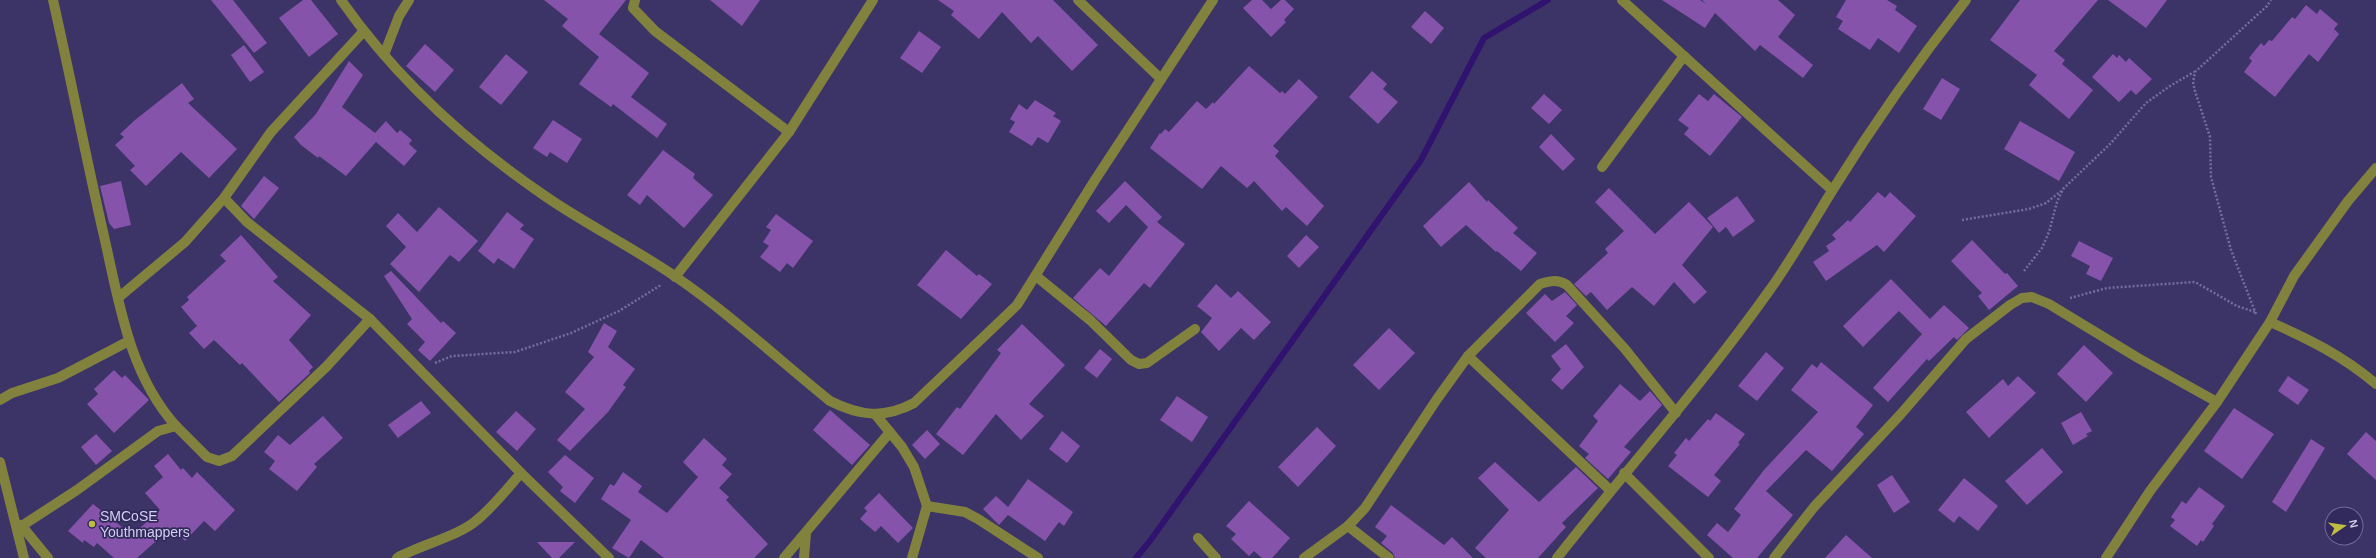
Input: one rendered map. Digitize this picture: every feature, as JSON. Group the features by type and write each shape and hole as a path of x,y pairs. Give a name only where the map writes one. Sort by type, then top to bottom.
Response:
{"street":[{"path":"53,0 84,151 129,342 148,388 176,426 207,457 219,461 232,456 326,367 370,319"},
{"path":"341,0 363,32 412,86 476,144 539,191 676,277 830,401 849,411 875,414 897,412 914,403 1017,305 1095,180 1213,0"},
{"path":"384,55 399,16 409,0"},
{"path":"635,0 633,8 655,31 789,132"},
{"path":"676,277 789,132 873,0"},
{"path":"1078,0 1161,79"},
{"path":"1622,0 1832,190"},
{"path":"1557,558 1610,490 1676,413 1767,293 1792,258 1832,190 1926,51 1966,0"},
{"path":"118,298 185,242 224,198 271,132 363,32"},
{"path":"1602,168 1684,56"},
{"path":"2106,558 2150,490 2217,402 2262,331 2270,322 2294,276 2348,201 2376,168"},
{"path":"224,198 247,222 370,319 521,473 609,558"},
{"path":"1036,276 1090,320 1131,360 1139,364 1147,363 1195,329"},
{"path":"1304,558 1348,526 1365,508 1437,399 1468,356 1540,284 1552,280 1559,281 1567,285 1625,349 1676,413"},
{"path":"1774,558 1814,507 1905,410 1966,339 2010,305 2022,298 2032,297 2049,304 2138,358 2217,402"},
{"path":"2270,322 2327,348 2354,365 2376,384"},
{"path":"0,400 58,378 129,342"},
{"path":"1468,356 1610,490"},
{"path":"875,414 890,432 914,467 927,506 912,558"},
{"path":"19,527 77,490 158,431 176,426"},
{"path":"784,558 890,432"},
{"path":"0,462 19,527 24,558"},
{"path":"397,558 426,543 456,532 477,521 521,473"},
{"path":"1624,473 1709,558"},
{"path":"927,506 965,512 972,515 1038,558"},
{"path":"1348,526 1389,558"},
{"path":"19,527 48,558"},
{"path":"804,558 806,533"},
{"path":"1198,538 1216,558"}],"path":[{"path":"1962,220 2035,207 2046,203 2106,149 2146,103 2170,86 2195,72 2267,6 2271,0"},
{"path":"2195,72 2193,82 2195,91 2210,137 2211,177 2231,250 2262,331"},
{"path":"2024,271 2042,248 2049,232 2057,202 2063,189"},
{"path":"418,368 452,356 515,352 571,333 619,311 676,277"},
{"path":"2049,304 2107,288 2195,282 2237,306 2255,312"}],"building":[{"path":"211,0 233,0 267,43 254,53"},
{"path":"303,0 311,0 338,34 309,57 279,18"},
{"path":"544,0 626,0 599,34 649,73 631,97 667,124 657,138 613,104 611,107 579,84 599,57 562,26 568,19"},
{"path":"710,0 760,0 742,26"},
{"path":"938,0 1053,0 1098,45 1072,71 1038,36 1031,43 1002,12 979,39 951,15 954,11"},
{"path":"1252,0 1262,0 1271,9 1281,0 1285,0 1294,9 1284,20 1286,22 1271,37 1243,8"},
{"path":"1662,0 1700,0 1706,4 1702,0 1778,0 1795,15 1778,37 1813,65 1803,78 1760,45 1755,51 1715,13 1705,28"},
{"path":"1846,0 1887,0 1897,6 1895,10 1917,26 1899,53 1878,38 1870,50 1838,29 1843,21 1836,17"},
{"path":"2020,0 2098,0 2054,51 2065,60 2062,64 2093,90 2069,119 2029,85 2037,75 1990,40"},
{"path":"2108,0 2167,0 2146,28"},
{"path":"2306,5 2317,14 2320,9 2338,24 2334,29 2339,34 2318,62 2309,54 2275,97 2244,72 2252,61 2249,58 2261,43 2264,46 2269,40 2272,41 2292,17 2295,19"},
{"path":"1425,11 1444,28 1431,44 1411,27"},
{"path":"919,31 941,47 922,73 900,58"},
{"path":"425,44 454,70 435,92 406,66"},
{"path":"244,45 264,72 250,82 231,55"},
{"path":"506,54 528,72 501,105 479,87"},
{"path":"2113,54 2117,58 2119,55 2126,62 2129,58 2152,79 2136,95 2131,90 2119,102 2092,77"},
{"path":"349,61 363,75 342,107 375,133 386,121 397,133 400,130 412,140 409,144 417,151 404,166 376,142 346,176 319,156 318,158 301,145 294,137 316,114"},
{"path":"1249,66 1280,93 1282,91 1285,94 1299,79 1318,97 1273,146 1279,151 1275,156 1324,206 1307,226 1286,207 1282,211 1254,181 1247,188 1221,166 1202,189 1150,148 1160,133 1161,134 1165,129 1169,132 1197,101 1206,109 1213,102 1214,104"},
{"path":"1372,71 1387,84 1383,89 1398,102 1378,124 1349,97"},
{"path":"1942,78 1960,89 1941,120 1923,109"},
{"path":"182,83 194,99 188,103 237,149 209,178 181,152 146,186 130,170 135,166 115,145 124,137 120,134 135,120"},
{"path":"1544,94 1562,110 1549,124 1531,108"},
{"path":"1699,94 1708,101 1714,94 1742,117 1710,156 1684,134 1689,128 1678,120"},
{"path":"1035,100 1056,113 1053,116 1061,121 1048,143 1038,137 1032,146 1009,132 1015,122 1010,119 1019,104 1027,110"},
{"path":"553,120 582,139 567,163 550,152 547,157 533,148"},
{"path":"2020,121 2075,152 2059,181 2004,149"},
{"path":"1551,134 1575,159 1563,171 1539,147"},
{"path":"663,150 695,174 693,178 713,195 684,228 647,195 640,205 627,195"},
{"path":"264,176 279,188 254,219 241,206"},
{"path":"121,181 131,225 114,229 109,223 100,186"},
{"path":"1125,181 1162,217 1157,222 1185,244 1150,288 1144,283 1106,326 1073,298 1100,268 1109,276 1148,227 1126,205 1109,223 1096,211"},
{"path":"1469,182 1487,202 1488,200 1518,228 1513,233 1537,253 1521,271 1497,251 1496,252 1466,225 1441,247 1423,226"},
{"path":"1609,188 1655,234 1689,202 1713,227 1682,265 1707,292 1694,304 1674,282 1654,306 1632,287 1607,310 1591,292 1586,296 1574,284 1608,253 1605,249 1624,231 1595,202"},
{"path":"1878,192 1885,198 1890,192 1916,216 1884,252 1877,245 1826,281 1813,262 1829,251 1826,246 1836,239 1832,235 1848,220 1850,222"},
{"path":"1737,196 1755,221 1733,237 1726,227 1719,233 1707,218"},
{"path":"439,207 478,241 459,262 450,255 419,292 390,264 406,247 386,226 398,213 417,232"},
{"path":"507,212 524,225 520,229 534,239 514,269 498,258 494,264 478,251"},
{"path":"776,214 813,241 793,268 787,263 780,272 760,257 769,246 763,242 771,230 766,227"},
{"path":"241,235 278,277 273,281 311,315 289,340 313,367 309,371 310,373 279,402 242,363 240,365 214,340 204,349 189,333 197,326 181,307 189,300 187,297 226,261 220,255"},
{"path":"1306,235 1319,247 1299,268 1287,256"},
{"path":"1972,240 2005,274 2007,273 2018,286 1989,310 1978,296 1982,293 1951,261"},
{"path":"2079,241 2113,258 2101,281 2086,274 2090,266 2071,256"},
{"path":"946,250 977,276 979,274 992,284 961,319 917,285"},
{"path":"391,271 441,323 443,321 456,333 430,361 418,350 425,342 407,324 412,319 384,276"},
{"path":"1891,279 1930,319 1944,305 1969,328 1957,340 1954,337 1929,361 1927,359 1888,402 1873,388 1922,334 1899,311 1863,347 1843,326"},
{"path":"1216,284 1231,298 1238,291 1271,322 1254,340 1241,328 1219,351 1201,332 1212,318 1197,306"},
{"path":"1565,292 1577,305 1566,316 1574,323 1555,342 1526,313 1545,294 1552,301"},
{"path":"604,323 617,331 608,347 635,369 623,385 626,387 608,412 570,451 557,440 585,409 565,392 594,357 588,352"},
{"path":"1022,324 1065,365 1029,404 1044,416 1021,440 996,414 963,455 936,434 957,407 960,409 1001,353 997,350"},
{"path":"1389,328 1415,353 1379,390 1353,365"},
{"path":"1566,344 1584,367 1562,390 1551,380 1561,369 1551,356"},
{"path":"2084,345 2113,373 2086,402 2057,374"},
{"path":"1100,349 1112,359 1097,378 1084,368"},
{"path":"1766,352 1784,368 1757,401 1738,386"},
{"path":"1821,362 1873,405 1856,427 1864,434 1832,471 1806,450 1766,491 1793,515 1757,558 1733,558 1707,535 1717,523 1728,532 1741,515 1734,509 1764,470 1818,412 1791,390 1812,364 1817,368"},
{"path":"114,370 122,378 125,375 149,400 114,433 87,404 98,394 94,389"},
{"path":"2018,376 2036,393 1989,438 1966,412 2003,379 2008,386"},
{"path":"2288,376 2309,390 2298,405 2278,391"},
{"path":"1620,384 1640,401 1650,391 1662,405 1624,447 1631,452 1608,479 1585,458 1589,454 1579,446 1598,421 1593,416"},
{"path":"1177,396 1208,417 1192,442 1160,420"},
{"path":"421,401 431,413 398,438 388,425"},
{"path":"2234,408 2274,434 2242,479 2204,451"},
{"path":"830,410 870,445 852,465 813,430"},
{"path":"516,411 536,429 517,451 496,432"},
{"path":"2081,412 2092,431 2086,434 2088,436 2073,445 2061,423"},
{"path":"1716,413 1745,434 1738,443 1740,444 1714,475 1721,481 1708,497 1668,466 1677,455 1674,453 1686,438 1689,441 1708,419 1710,421"},
{"path":"323,416 343,438 314,464 317,467 297,491 269,469 275,461 264,452 278,435 290,445"},
{"path":"1317,427 1336,446 1298,487 1278,467"},
{"path":"927,430 940,444 925,459 912,445"},
{"path":"1062,431 1080,446 1067,463 1049,449"},
{"path":"2366,432 2376,441 2376,480 2347,454"},
{"path":"96,434 112,451 96,465 81,447"},
{"path":"704,438 727,459 722,465 732,474 719,488 729,497 726,500 768,544 754,558 664,558 641,540 629,558 612,548 631,520 601,499 610,484 614,486 623,472 642,486 638,492 667,513 698,477 683,462"},
{"path":"2311,439 2325,448 2286,512 2272,502"},
{"path":"2042,448 2063,472 2027,505 2005,481"},
{"path":"168,454 181,470 183,468 192,478 197,472 235,510 215,531 204,521 185,541 172,527 137,558 114,558 97,543 94,547 84,540 83,543 68,531 93,504 132,535 160,510 145,493 163,477 154,466"},
{"path":"565,455 594,478 575,503 560,491 563,487 548,472"},
{"path":"1495,462 1539,502 1576,467 1598,488 1562,523 1566,527 1538,558 1486,558 1475,548 1509,510 1478,478"},
{"path":"1892,475 1910,502 1894,513 1877,485"},
{"path":"1964,478 1998,506 1978,531 1959,516 1954,523 1938,510"},
{"path":"1028,479 1073,512 1064,526 1059,522 1045,541 1008,515 999,525 983,509 996,496 1008,507"},
{"path":"2199,487 2225,506 2212,524 2214,526 2203,542 2201,540 2197,546 2170,526 2175,520 2171,517 2182,501 2186,504"},
{"path":"879,493 913,528 898,543 881,526 875,532 860,519 867,511 864,508"},
{"path":"1249,501 1290,538 1272,558 1262,558 1254,551 1249,556 1231,539 1236,534 1226,526"},
{"path":"1391,505 1444,545 1452,537 1473,558 1395,558 1393,553 1381,543 1387,536 1375,527"},
{"path":"1846,535 1872,558 1825,558"},
{"path":"537,542 575,542 559,558 552,558"}],"waterway":[{"path":"1136,558 1150,541 1421,160 1484,38 1548,0"}],"place":[{"name":"SMCoSE Youthmappers","path":"92,524"}]}
